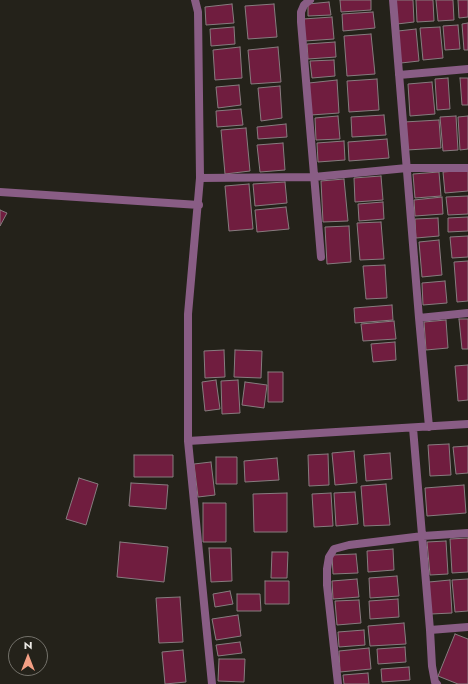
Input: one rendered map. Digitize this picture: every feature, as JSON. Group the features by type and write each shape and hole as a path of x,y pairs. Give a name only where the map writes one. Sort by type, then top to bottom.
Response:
{"street":[{"path":"195,0 198,12 200,178 199,205 188,314 188,440 212,684"},
{"path":"310,0 304,5 301,12 301,22 320,257"},
{"path":"393,0 429,427"},
{"path":"399,75 468,69"},
{"path":"200,178 314,177 407,168 468,168"},
{"path":"0,192 199,205"},
{"path":"419,318 468,313"},
{"path":"188,440 468,424"},
{"path":"413,428 423,536 432,666 436,684"},
{"path":"338,684 327,585 329,557 334,549 349,545 423,536 468,533"},
{"path":"430,630 468,627"}],"building":[{"path":"340,0 371,0 371,10 341,12"},
{"path":"396,0 413,0 414,22 397,24"},
{"path":"416,0 433,0 434,21 417,22"},
{"path":"436,0 453,0 454,20 438,21"},
{"path":"458,0 468,0 468,17 459,18"},
{"path":"329,2 331,15 308,16 308,4"},
{"path":"232,4 234,23 206,25 205,7"},
{"path":"274,4 277,37 248,39 245,6"},
{"path":"373,12 375,28 343,31 342,14"},
{"path":"332,17 334,39 305,41 303,19"},
{"path":"468,23 468,50 464,50 462,24"},
{"path":"458,25 460,49 445,50 443,26"},
{"path":"234,27 235,44 211,46 210,29"},
{"path":"440,27 443,58 423,60 420,28"},
{"path":"416,29 419,61 401,63 398,31"},
{"path":"371,34 375,74 347,76 344,36"},
{"path":"335,42 336,57 308,59 307,44"},
{"path":"240,47 242,78 215,80 213,50"},
{"path":"278,47 281,82 251,84 248,50"},
{"path":"334,60 335,76 312,78 310,61"},
{"path":"448,78 450,109 437,110 435,79"},
{"path":"460,78 468,78 468,105 462,105"},
{"path":"377,79 379,110 349,112 347,81"},
{"path":"337,80 339,113 311,115 309,83"},
{"path":"432,82 435,114 410,116 408,84"},
{"path":"239,85 241,105 218,108 216,87"},
{"path":"280,86 282,118 261,121 258,88"},
{"path":"241,109 243,125 217,127 216,111"},
{"path":"384,115 386,135 352,137 351,117"},
{"path":"338,116 340,139 316,140 315,118"},
{"path":"456,116 458,150 443,151 440,117"},
{"path":"468,116 468,149 460,150 458,117"},
{"path":"439,120 441,148 407,150 404,122"},
{"path":"286,124 287,137 258,139 257,127"},
{"path":"246,128 250,171 225,174 221,130"},
{"path":"387,139 389,158 349,161 348,142"},
{"path":"344,141 345,160 318,162 317,143"},
{"path":"283,143 285,170 260,172 257,145"},
{"path":"468,170 468,191 445,193 443,172"},
{"path":"439,172 441,196 415,198 413,174"},
{"path":"381,176 383,200 355,202 354,178"},
{"path":"344,179 348,221 323,222 321,181"},
{"path":"285,182 287,203 255,206 253,184"},
{"path":"249,184 253,229 229,231 225,186"},
{"path":"468,196 468,214 448,215 446,197"},
{"path":"442,197 443,214 415,216 414,200"},
{"path":"383,202 384,219 359,221 358,204"},
{"path":"286,207 289,229 257,232 255,210"},
{"path":"0,210 7,213 0,226"},
{"path":"468,217 468,231 448,232 448,218"},
{"path":"438,218 439,236 416,238 415,219"},
{"path":"381,222 384,259 360,260 357,223"},
{"path":"349,226 351,262 327,264 325,227"},
{"path":"468,236 468,257 452,258 450,237"},
{"path":"439,240 442,275 422,277 419,242"},
{"path":"468,261 468,301 457,302 454,262"},
{"path":"385,265 387,298 366,299 363,266"},
{"path":"445,281 447,303 423,305 422,283"},
{"path":"392,305 393,320 355,323 354,308"},
{"path":"459,319 468,319 468,349 462,349"},
{"path":"446,320 448,348 426,350 424,322"},
{"path":"394,321 396,339 363,341 361,324"},
{"path":"395,342 396,360 373,362 371,344"},
{"path":"224,350 225,377 205,378 204,351"},
{"path":"235,350 262,351 261,378 234,377"},
{"path":"468,365 468,400 458,401 455,366"},
{"path":"268,372 283,372 283,402 268,402"},
{"path":"216,380 220,409 205,411 202,382"},
{"path":"238,380 240,413 222,414 221,381"},
{"path":"245,382 267,385 264,408 242,405"},
{"path":"449,444 451,475 430,476 428,445"},
{"path":"468,446 468,473 456,474 453,447"},
{"path":"354,451 357,483 335,485 332,453"},
{"path":"390,453 392,479 366,481 364,455"},
{"path":"328,454 329,485 309,486 308,455"},
{"path":"134,455 173,455 173,477 134,477"},
{"path":"216,457 237,457 237,484 216,484"},
{"path":"277,458 279,480 245,482 244,461"},
{"path":"211,462 215,495 198,497 194,464"},
{"path":"79,478 98,484 86,525 66,519"},
{"path":"131,483 168,485 166,509 129,506"},
{"path":"386,484 390,525 364,526 361,486"},
{"path":"464,485 466,513 427,516 425,488"},
{"path":"355,492 358,524 336,526 334,493"},
{"path":"287,493 287,532 254,532 253,494"},
{"path":"331,493 333,526 314,527 312,494"},
{"path":"203,503 226,503 226,542 203,542"},
{"path":"468,538 468,572 452,573 450,539"},
{"path":"446,541 448,574 430,575 427,542"},
{"path":"120,542 168,547 164,582 117,577"},
{"path":"209,548 231,548 232,581 211,582"},
{"path":"393,549 394,570 368,572 367,551"},
{"path":"272,552 288,552 287,578 271,578"},
{"path":"356,554 358,573 333,574 332,555"},
{"path":"397,576 399,596 370,598 369,578"},
{"path":"357,579 359,597 333,599 332,581"},
{"path":"468,579 468,611 455,612 452,580"},
{"path":"450,580 452,613 431,614 429,582"},
{"path":"265,581 289,581 289,604 265,604"},
{"path":"230,591 233,604 215,607 213,594"},
{"path":"237,594 260,594 261,611 237,611"},
{"path":"180,597 183,642 159,643 156,598"},
{"path":"398,599 399,617 370,619 369,601"},
{"path":"359,600 361,623 337,625 335,601"},
{"path":"238,615 241,636 216,640 212,619"},
{"path":"404,623 406,644 370,646 368,626"},
{"path":"364,630 365,645 339,647 338,632"},
{"path":"455,634 468,639 468,684 458,684 438,676"},
{"path":"240,642 242,653 218,656 216,645"},
{"path":"405,647 406,662 378,664 377,649"},
{"path":"369,648 371,669 340,672 339,651"},
{"path":"183,650 186,682 165,684 162,652"},
{"path":"219,659 245,659 244,682 218,681"},
{"path":"409,667 410,680 382,682 381,669"},
{"path":"368,673 369,684 344,684 343,675"}]}
